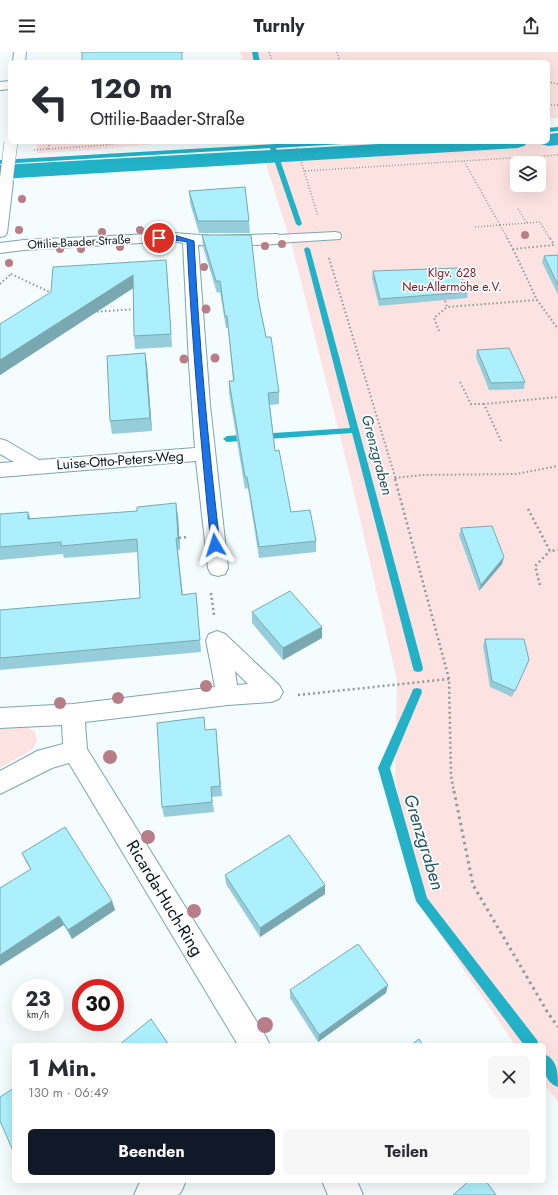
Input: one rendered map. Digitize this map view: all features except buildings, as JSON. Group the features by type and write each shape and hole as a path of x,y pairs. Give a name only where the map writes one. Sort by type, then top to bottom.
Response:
{"street":[{"path":"0,233 11,144"},
{"name":"Ottilie-Baader-Straße","path":"0,248 24,245 174,237 190,241 277,239"},
{"path":"190,241 193,304 218,568"},
{"path":"0,445 35,467"},
{"name":"Luise-Otto-Peters-Weg","path":"0,470 206,454"},
{"path":"217,640 271,692"},
{"path":"217,640 228,695"},
{"path":"0,718 73,714 228,695 271,692"},
{"name":"Ricarda-Huch-Ring","path":"73,714 75,751 254,1043"},
{"path":"0,783 46,758 75,751"},
{"path":"150,1195 167,1183"},
{"path":"339,1183 347,1195"}],"lane":[{"path":"277,239 329,236"}],"path":[{"path":"48,149 49,144"},
{"path":"28,150 102,144"},
{"path":"296,144 300,161 329,236 449,679 451,776 474,885 548,1013 558,1027"},
{"path":"305,171 558,155"},
{"path":"464,161 512,249 537,300 558,329"},
{"path":"518,209 527,224"},
{"path":"475,227 540,222 554,245"},
{"path":"512,249 558,245"},
{"path":"0,284 11,274 59,297"},
{"path":"443,296 447,307"},
{"path":"439,331 434,318 447,307 537,300"},
{"path":"87,310 94,313 140,309"},
{"path":"460,382 471,404 558,396"},
{"path":"484,404 501,441"},
{"path":"395,478 422,475 516,474 558,466"},
{"path":"528,509 550,551"},
{"path":"540,585 534,566 550,551 558,550"},
{"path":"217,640 208,574 218,568"},
{"path":"271,692 290,696 449,679"}],"green space":[{"path":"240,52 558,52 558,118 550,118 550,60 242,60"},
{"name":"Klgv. 628 Neu-Allermöhe e.V.","path":"558,139 558,1102 546,1086 546,1043 514,1043 415,898 395,776 397,680 351,480 292,246 264,158 485,144 550,144 550,140"},
{"path":"37,144 152,144 94,150 37,153"},
{"path":"27,727 35,732 37,741 33,749 0,768 0,729"}],"waterway":[{"name":"Grenzgraben","path":"255,52 257,60"},
{"path":"550,130 558,129"},
{"path":"550,140 558,139"},
{"path":"272,146 308,144"},
{"path":"0,172 485,144"},
{"path":"0,162 272,146"},
{"name":"Grenzgraben","path":"272,146 299,224"},
{"name":"Grenzgraben","path":"307,249 355,430"},
{"path":"227,439 355,430"},
{"name":"Grenzgraben","path":"355,430 418,668"},
{"name":"Grenzgraben","path":"417,692 384,768 422,901 530,1043"},
{"name":"Grenzgraben","path":"546,1064 558,1080"}],"route":[{"path":"159,238 174,237 190,241 194,319 215,545"}]}
